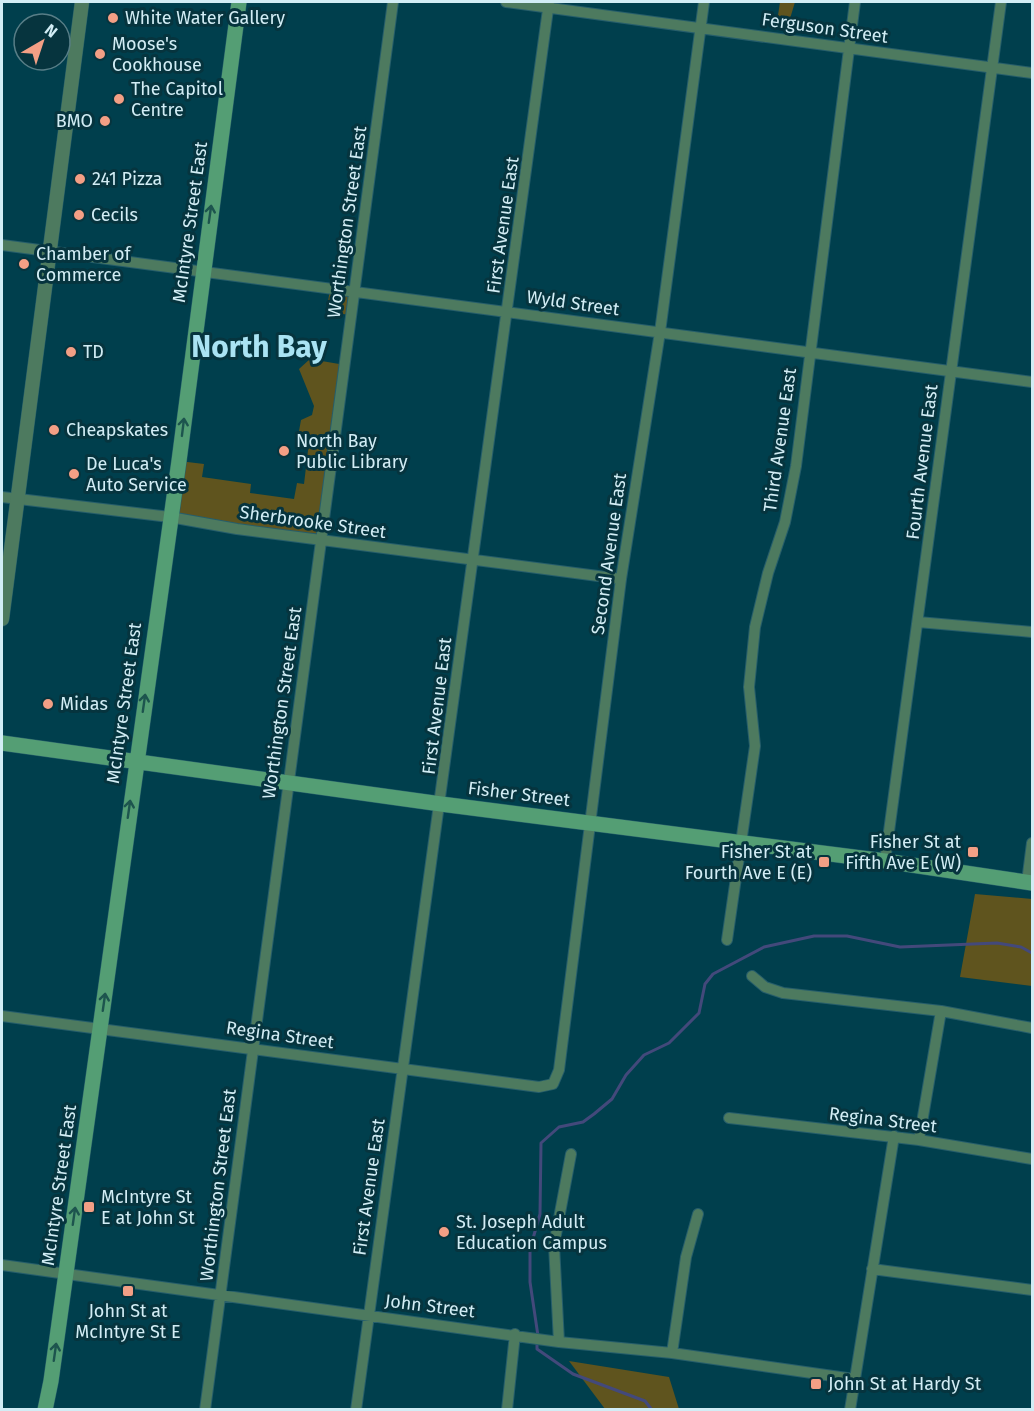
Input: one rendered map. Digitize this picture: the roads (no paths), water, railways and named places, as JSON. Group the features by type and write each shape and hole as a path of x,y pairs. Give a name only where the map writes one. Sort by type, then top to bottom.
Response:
{"main road":[{"name":"McIntyre Street East","path":"45,1410 100,1029 239,2"},
{"name":"Fisher Street","path":"2,743 1030,882"}],"street":[{"path":"2,619 82,2"},
{"name":"Worthington Street East","path":"205,1410 393,2"},
{"name":"Ferguson Street","path":"506,2 549,4 700,28 1032,73"},
{"name":"Second Avenue East","path":"553,1084 559,1070 621,579 660,332 704,2"},
{"name":"Third Avenue East","path":"727,940 755,746 749,687 755,627 768,573 788,511 796,466 855,2"},
{"name":"Fourth Avenue East","path":"885,861 1001,2"},
{"name":"First Avenue East","path":"356,1410 549,4"},
{"name":"Wyld Street","path":"2,245 1032,381"},
{"name":"Sherbrooke Street","path":"2,497 170,517 473,561 621,579"},
{"path":"918,622 1032,632"},
{"path":"1030,882 1032,843"},
{"path":"752,976 765,987 783,993 940,1011 1032,1028"},
{"path":"919,1140 940,1011"},
{"name":"Regina Street","path":"2,1016 539,1087 553,1084"},
{"name":"Regina Street","path":"729,1118 894,1136 1032,1158"},
{"path":"850,1410 894,1136"},
{"path":"559,1342 554,1245 571,1154"},
{"path":"672,1353 686,1257 698,1214"},
{"name":"John Street","path":"2,1265 518,1334 559,1342 672,1353 854,1378"},
{"path":"872,1269 1032,1290"},
{"path":"507,1410 518,1334"}],"waterway":[{"path":"538,1336 530,1282 530,1249 540,1214 541,1143 559,1127 583,1122 594,1114 612,1099 626,1075 644,1055 669,1043 699,1013 705,984 713,974 764,947 814,936 847,936 900,947 997,943 1021,947 1032,953"},
{"path":"537,1343 537,1349 573,1374 645,1401 652,1410"}],"place":[{"name":"White Water Gallery","path":"113,18"},
{"name":"Moose's Cookhouse","path":"100,54"},
{"name":"The Capitol Centre","path":"119,99"},
{"name":"BMO","path":"105,121"},
{"name":"241 Pizza","path":"80,179"},
{"name":"Cecils","path":"79,215"},
{"name":"Chamber of Commerce","path":"24,264"},
{"name":"TD","path":"71,352"},
{"name":"Cheapskates","path":"54,430"},
{"name":"North Bay Public Library","path":"284,451"},
{"name":"De Luca's Auto Service","path":"74,474"},
{"name":"Midas","path":"48,704"},
{"name":"Fisher St at Fifth Ave E (W)","path":"973,852"},
{"name":"Fisher St at Fourth Ave E (E)","path":"824,862"},
{"name":"McIntyre St E at John St","path":"89,1207"},
{"name":"St. Joseph Adult Education Campus","path":"444,1232"},
{"name":"John St at McIntyre St E","path":"128,1291"},
{"name":"John St at Hardy St","path":"816,1384"}],"district":[{"name":"North Bay","path":"259,347"}]}
